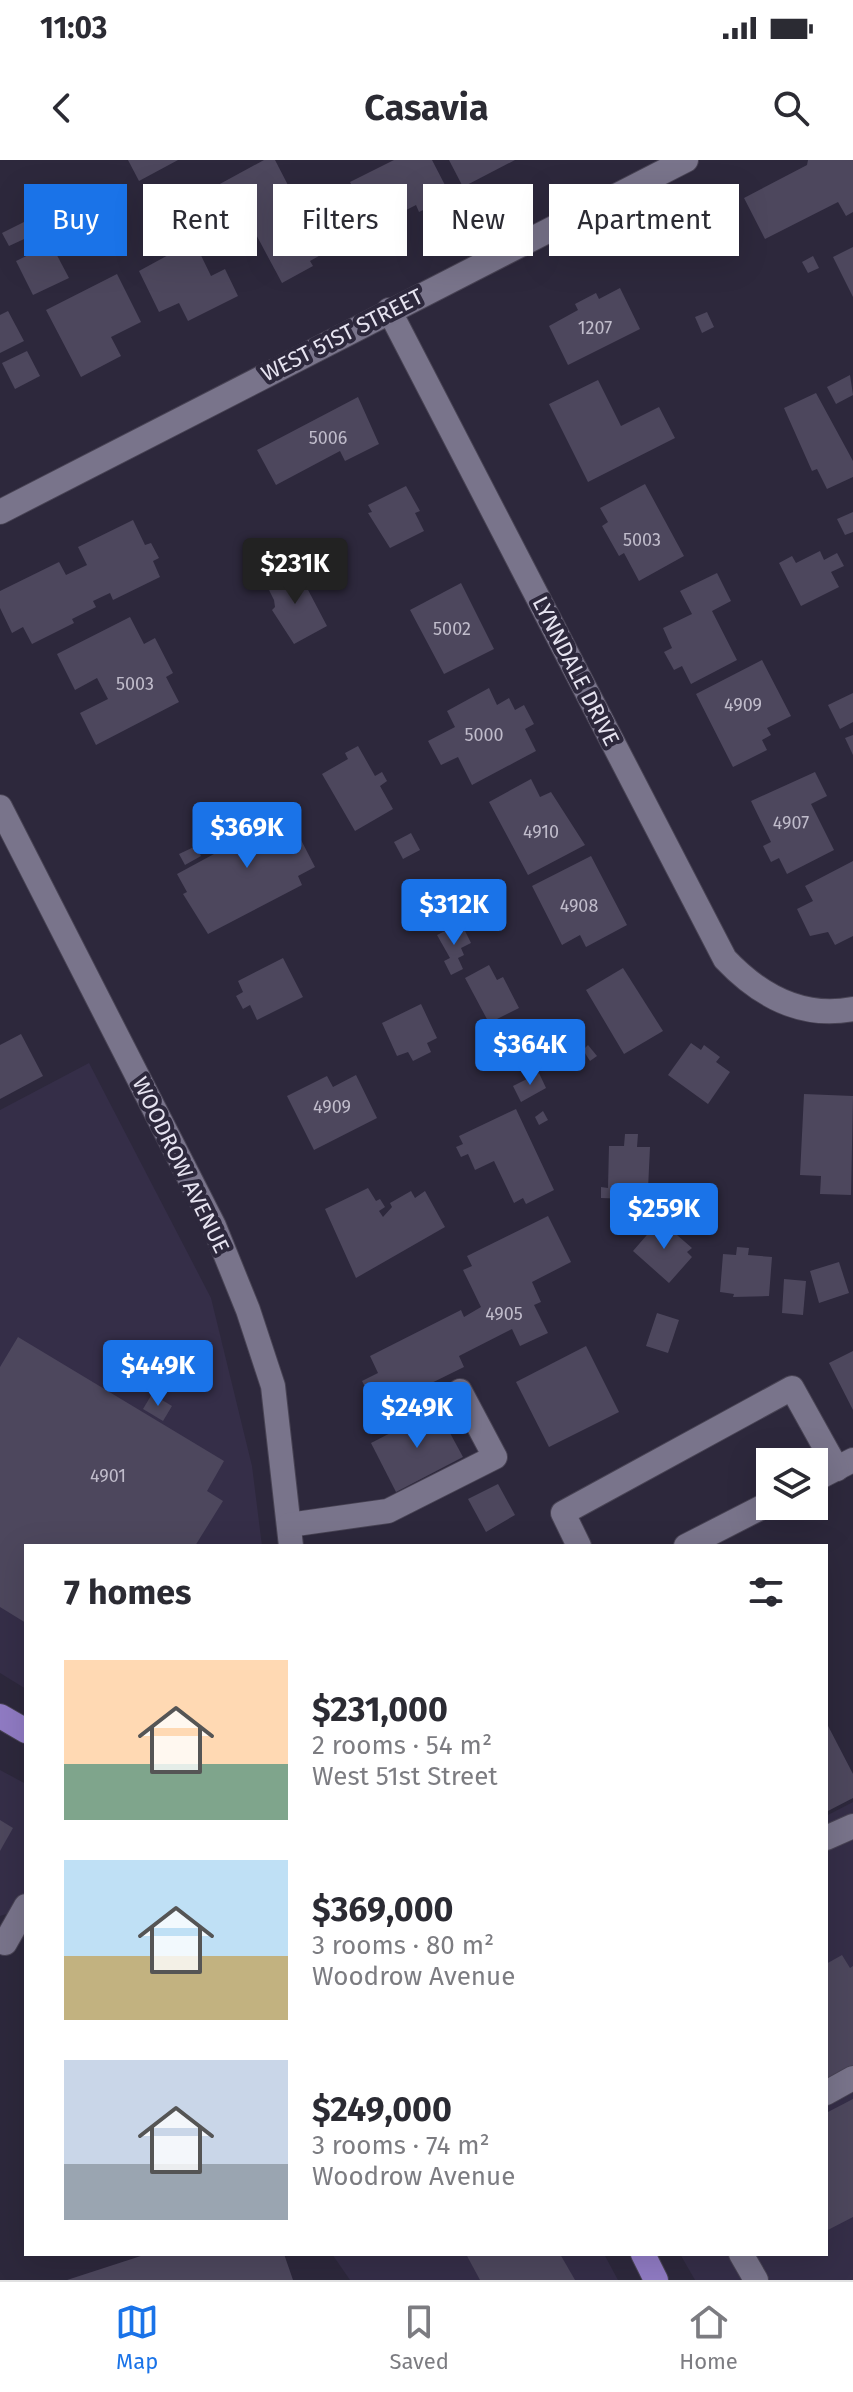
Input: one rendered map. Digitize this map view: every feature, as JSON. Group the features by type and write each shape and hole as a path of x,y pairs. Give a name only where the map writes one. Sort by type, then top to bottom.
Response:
{"main road":[{"path":"0,1716 24,1730"},
{"path":"644,2256 656,2280"}],"street":[{"name":"WEST 51ST STREET","path":"0,512 686,160"},
{"name":"LYNNDALE DRIVE","path":"389,310 725,959 744,979 791,1006 816,1011 853,1009"},
{"name":"WOODROW AVENUE","path":"0,807 225,1254 273,1386 290,1535"},
{"path":"578,1544 563,1513 792,1388 845,1464"},
{"path":"290,1535 388,1511 495,1457 460,1391"},
{"path":"690,1544 756,1510"},
{"path":"828,1837 853,1826"},
{"path":"10,1941 24,1910"},
{"path":"828,2092 853,2078"},
{"path":"742,2256 756,2280"}],"shaded area":[{"path":"89,1063 211,1298 252,1466 262,1544 24,1544 24,1688 0,1673 0,1110"},
{"path":"0,1770 24,1783 24,1909 0,1916"},
{"path":"853,1802 853,2280 695,2280 681,2256 828,2256 828,1815"},
{"path":"333,2256 605,2256 618,2280 350,2280"}],"building":[{"path":"128,160 178,160 139,181"},
{"path":"264,160 275,160 287,184 273,184 273,256 319,256 310,261 313,266 282,283 257,236 257,184 220,184"},
{"path":"394,160 432,160 444,184 423,184 423,210 419,212 416,205 407,210 407,184 350,182"},
{"path":"449,160 515,160 469,184 461,184"},
{"path":"808,160 853,160 853,212 846,216 838,202 765,239 744,198 807,165"},
{"path":"24,222 24,239 9,246 2,233"},
{"path":"853,247 853,297 833,257"},
{"path":"26,256 57,256 69,278 33,295 16,261"},
{"path":"166,256 201,256 211,276 225,269 238,296 188,321 179,303 159,312 139,271"},
{"path":"813,256 819,268 808,273 802,262"},
{"path":"117,274 141,322 111,337 121,356 81,377 46,310"},
{"path":"620,288 640,329 568,365 549,326 578,310 575,304 596,293 599,299"},
{"path":"8,311 24,341 0,353 0,315"},
{"path":"707,312 714,327 702,333 695,317"},
{"path":"27,351 40,376 15,389 2,363"},
{"path":"850,375 853,395 836,404 827,387"},
{"path":"598,380 621,426 659,407 675,438 588,482 549,404"},
{"path":"816,393 853,461 853,477 827,489 817,469 812,471 784,408"},
{"path":"358,397 379,444 345,461 340,451 276,485 257,450"},
{"path":"645,484 684,556 639,581 624,553 619,556 602,526 608,522 600,508"},
{"path":"406,486 420,511 415,513 424,531 390,548 368,513 372,512 368,505"},
{"path":"853,512 853,532 845,535 837,519"},
{"path":"133,520 145,545 151,543 159,558 153,561 160,577 113,600 110,593 93,601 96,607 72,619 74,623 32,644 23,627 12,633 0,608 0,591 59,562 66,575 87,565 78,547"},
{"path":"820,551 824,560 837,553 844,566 831,572 839,587 801,606 779,563 792,556 796,563"},
{"path":"296,567 327,626 294,644 272,610 274,600 266,584"},
{"path":"717,573 731,601 712,611 737,660 691,684 682,666 674,670 664,652 672,648 663,628 692,614 680,591"},
{"path":"461,583 494,649 444,674 410,610"},
{"path":"130,617 144,644 155,638 173,673 166,677 179,702 96,745 80,713 108,699 97,678 75,690 57,654"},
{"path":"762,660 791,716 767,728 771,735 762,740 767,750 733,767 696,694"},
{"path":"489,688 497,705 509,698 515,710 524,705 534,724 525,729 536,751 472,785 458,757 441,765 428,741 455,727 447,711"},
{"path":"853,693 853,722 840,729 828,705"},
{"path":"853,735 853,755 845,738"},
{"path":"358,746 375,776 382,772 387,781 380,786 393,809 355,831 322,774 348,759 345,753"},
{"path":"815,772 827,796 811,804 834,850 787,874 779,858 771,862 763,846 771,842 751,801"},
{"path":"531,779 540,797 551,792 585,845 528,875 489,802"},
{"path":"284,807 315,867 298,876 302,885 208,934 183,894 187,892 177,874 225,848 219,835 265,810 268,815"},
{"path":"411,833 420,850 403,859 394,842"},
{"path":"196,846 201,856 185,865 179,854"},
{"path":"591,856 627,925 586,947 580,935 562,945 532,886"},
{"path":"853,861 853,936 835,945 828,932 810,936 797,909 813,901 805,886"},
{"path":"461,923 471,943 461,948 464,955 458,958 463,969 451,975 444,961 450,958 437,935"},
{"path":"283,958 303,997 257,1020 250,1005 243,1009 236,996 243,992 238,981"},
{"path":"489,965 497,980 503,977 519,1008 489,1023 465,978"},
{"path":"623,968 663,1031 624,1054 586,990"},
{"path":"421,1004 437,1038 427,1043 431,1052 413,1061 408,1052 397,1056 382,1023"},
{"path":"21,1034 43,1076 0,1099 0,1045"},
{"path":"691,1043 701,1050 704,1045 720,1057 716,1062 730,1072 708,1104 668,1075"},
{"path":"588,1045 597,1056 590,1061 583,1050"},
{"path":"539,1073 546,1088 521,1102 513,1086"},
{"path":"356,1075 377,1118 314,1150 287,1096 327,1076 333,1087"},
{"path":"804,1094 853,1096 851,1195 820,1194 821,1176 800,1175"},
{"path":"516,1109 554,1190 526,1204 523,1198 514,1203 494,1161 475,1170 468,1154 461,1157 456,1147 463,1144 459,1136"},
{"path":"543,1111 548,1120 539,1125 535,1117"},
{"path":"625,1134 638,1134 637,1147 650,1147 648,1189 628,1189 627,1199 601,1198 601,1187 608,1188 609,1146 624,1146"},
{"path":"368,1188 376,1201 380,1199 385,1207 379,1211 383,1217 392,1207 390,1203 411,1191 415,1198 425,1191 445,1227 356,1278 325,1209"},
{"path":"548,1216 571,1262 532,1282 541,1302 534,1305 548,1333 520,1346 512,1329 459,1356 464,1367 393,1402 391,1399 375,1406 362,1381 378,1373 370,1356 461,1310 464,1317 481,1307 463,1270 472,1266 467,1256"},
{"path":"659,1221 668,1229 673,1224 681,1231 677,1235 692,1248 687,1252 692,1257 669,1283 633,1251"},
{"path":"737,1247 749,1248 748,1255 772,1257 769,1296 733,1297 734,1294 720,1292 723,1254 736,1255"},
{"path":"839,1262 849,1293 819,1303 810,1271"},
{"path":"784,1279 806,1281 803,1315 782,1313"},
{"path":"657,1313 679,1320 668,1353 646,1346"},
{"path":"18,1337 224,1461 207,1491 223,1501 196,1544 24,1544 24,1622 0,1607 0,1367"},
{"path":"586,1346 619,1412 549,1447 516,1382"},
{"path":"853,1351 853,1410 829,1363"},
{"path":"152,1394 172,1406 163,1421 143,1409"},
{"path":"437,1409 463,1457 396,1492 371,1443"},
{"path":"498,1484 515,1515 486,1532 468,1499"},
{"path":"828,1726 853,1774 853,1798 828,1811"},
{"path":"0,1820 13,1828 0,1851"},
{"path":"842,1955 850,1968 853,1966 853,2071 828,2084 828,1963"},
{"path":"853,2099 853,2217 828,2230 828,2112"},
{"path":"141,2256 285,2256 293,2280 67,2280"},
{"path":"467,2256 561,2256 575,2280 480,2280"}]}
